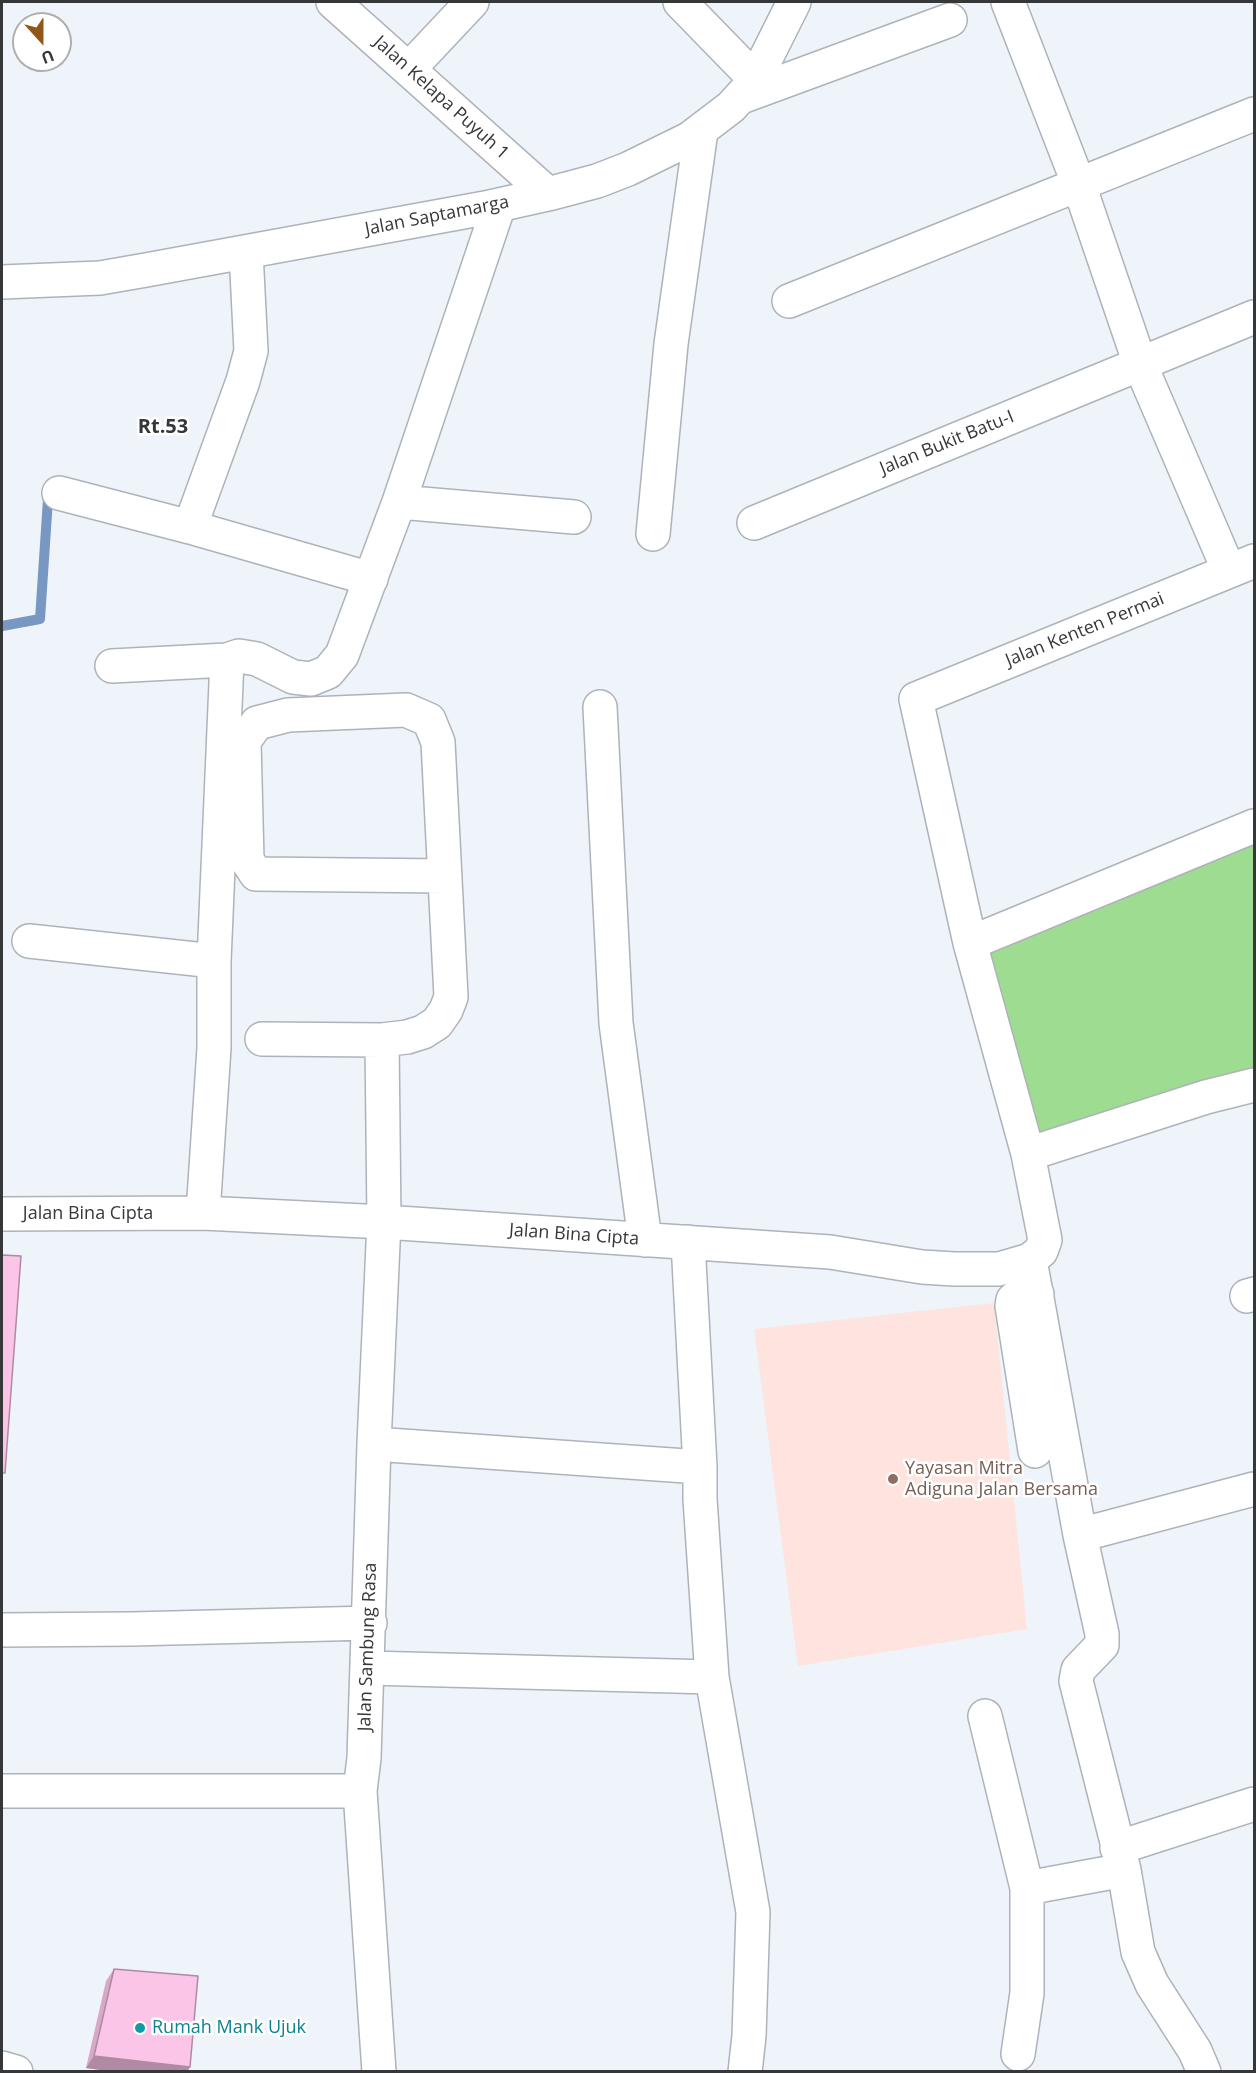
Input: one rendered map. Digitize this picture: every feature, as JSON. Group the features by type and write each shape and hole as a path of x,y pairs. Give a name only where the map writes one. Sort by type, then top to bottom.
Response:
{"street":[{"name":"Jalan Kelapa Puyuh 1","path":"333,2 548,194"},
{"path":"410,69 472,2"},
{"path":"680,2 748,88 950,20"},
{"name":"Jalan Saptamarga","path":"2,282 100,278 499,205 586,184 628,169 678,145 700,131 748,88 794,2"},
{"path":"1008,2 1079,184 1140,364 1242,566"},
{"path":"789,301 1254,114"},
{"path":"654,534 671,344 700,131"},
{"path":"112,666 227,660 239,656 257,658 293,677 311,679 327,672 342,655 399,502 499,205"},
{"path":"190,527 243,381 251,351 246,252"},
{"name":"Jalan Bukit Batu-I","path":"754,523 1254,317"},
{"path":"59,493 190,527 371,579"},
{"path":"399,502 574,517"},
{"name":"Jalan Kenten Permai","path":"970,943 916,699 1242,566"},
{"path":"202,1213 214,1048 214,961 227,660"},
{"path":"600,706 616,1023 645,1240"},
{"path":"262,1039 382,1040 407,1037 423,1032 437,1023 451,997 445,876 438,742 429,720 406,710 288,715 257,723 244,741 247,860 256,874 445,876"},
{"path":"1204,2072 1196,2051 1168,2012 1152,1984 1138,1952 1121,1859 1076,1681 1078,1670 1102,1645 1102,1634 1080,1535 1030,1260 1041,1251 1045,1240 1028,1154 970,943 1254,826"},
{"path":"29,941 214,961"},
{"name":"Jalan Sambung Rasa","path":"379,2072 360,1791 364,1758 370,1623 374,1444 384,1222 382,1040"},
{"path":"1028,1154 1206,1097 1254,1085"},
{"name":"Jalan Bina Cipta","path":"2,1214 202,1213 384,1222 830,1252 922,1267 954,1269 999,1269 1030,1260"},
{"path":"688,1242 700,1498 712,1677 753,1912 750,2036 745,2072"},
{"path":"1035,1451 1012,1306 1013,1300 1019,1295 1036,1294"},
{"path":"374,1444 700,1467"},
{"path":"1080,1535 1254,1489"},
{"path":"2,1630 370,1623"},
{"path":"368,1668 712,1677"},
{"path":"985,1716 1028,1888 1027,1993 1018,2054"},
{"path":"2,1791 360,1791"},
{"path":"1028,1888 1121,1859 1254,1804"},
{"path":"2,2068 16,2072"}],"shaded area":[{"name":"Yayasan Mitra Adiguna Jalan Bersama","path":"994,1303 1027,1629 798,1666 754,1329"}],"green space":[{"path":"1254,833 1254,1076 1039,1142 981,944"}],"building":[{"path":"2,1255 21,1256 5,1473 2,1473"},
{"name":"Rumah Mank Ujuk","path":"114,1969 198,1976 190,2067 94,2056"}],"waterway":[{"path":"2,626 40,619 48,499"}],"place":[{"name":"Yayasan Mitra Adiguna Jalan Bersama","path":"893,1479"},
{"name":"Rumah Mank Ujuk","path":"140,2028"}],"district":[{"name":"Rt.53","path":"163,427"}]}
